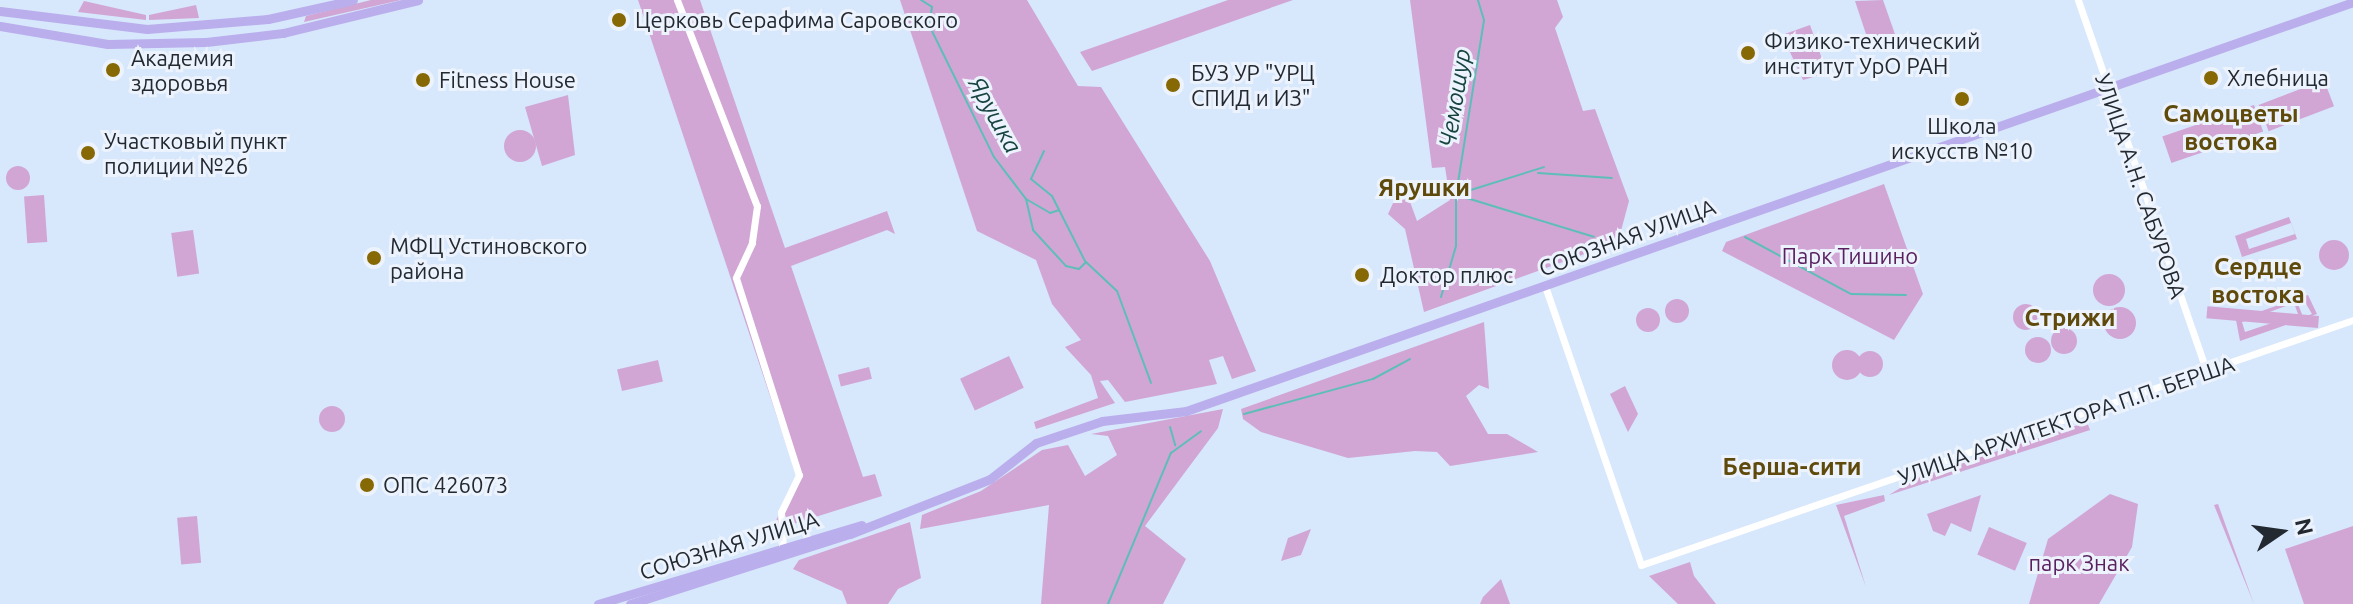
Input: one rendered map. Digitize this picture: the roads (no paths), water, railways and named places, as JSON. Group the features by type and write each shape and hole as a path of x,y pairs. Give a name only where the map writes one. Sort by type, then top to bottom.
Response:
{"main road":[{"path":"0,11 147,29 279,17 353,0"},
{"path":"0,26 108,44 283,33 418,0"},
{"name":"СОЮЗНАЯ УЛИЦА","path":"630,604 849,531 990,479 1036,443 1102,421 1186,411 2353,2"},
{"path":"279,17 283,33"},
{"name":"СОЮЗНАЯ УЛИЦА","path":"598,604 783,545 849,531"}],"street":[{"path":"677,0 757,206 752,243 736,278 799,475 779,517 783,545"},
{"name":"УЛИЦА А.Н. САБУРОВА","path":"2078,0 2207,372"},
{"name":"УЛИЦА АРХИТЕКТОРА П.П. БЕРША","path":"1545,286 1641,565 2353,320"}],"waterway":[{"name":"Ярушка","path":"921,0 932,7 929,25 994,157 1026,199 1033,230 1066,266 1079,269 1086,262 1117,291 1151,383"},
{"name":"Чемошур","path":"1441,297 1456,246 1456,195 1484,20 1478,0"},
{"path":"1044,151 1031,179 1052,196 1085,261"},
{"path":"1458,194 1544,167"},
{"path":"1538,173 1612,178"},
{"path":"1457,195 1594,237"},
{"path":"1026,199 1050,213 1059,210"},
{"path":"1745,237 1851,294 1906,295"},
{"name":"Чемошур","path":"1244,414 1373,379 1410,359"},
{"name":"Ярушка","path":"1170,427 1175,445"},
{"name":"Чемошур","path":"1108,604 1171,453 1201,431"}],"place":[{"name":"Церковь Серафима Саровского","path":"619,20"},
{"name":"Физико-технический институт УрО РАН","path":"1748,53"},
{"name":"Академия здоровья","path":"113,70"},
{"name":"Хлебница","path":"2211,78"},
{"name":"Fitness House","path":"423,80"},
{"name":"БУЗ УР \"УРЦ СПИД и ИЗ\"","path":"1173,85"},
{"name":"Школа искусств №10","path":"1962,99"},
{"name":"Участковый пункт полиции №26","path":"88,153"},
{"name":"МФЦ Устиновского района","path":"374,258"},
{"name":"Доктор плюс","path":"1362,275"},
{"name":"ОПС 426073","path":"367,485"}],"district":[{"name":"Самоцветы востока","path":"2231,128"},
{"name":"Ярушки","path":"1424,188"},
{"name":"Сердце востока","path":"2258,281"},
{"name":"Стрижи","path":"2070,318"},
{"name":"Берша-сити","path":"1792,467"}],"park label":[{"name":"Парк Тишино","path":"1850,256"},
{"name":"парк Знак","path":"2079,563"}]}
